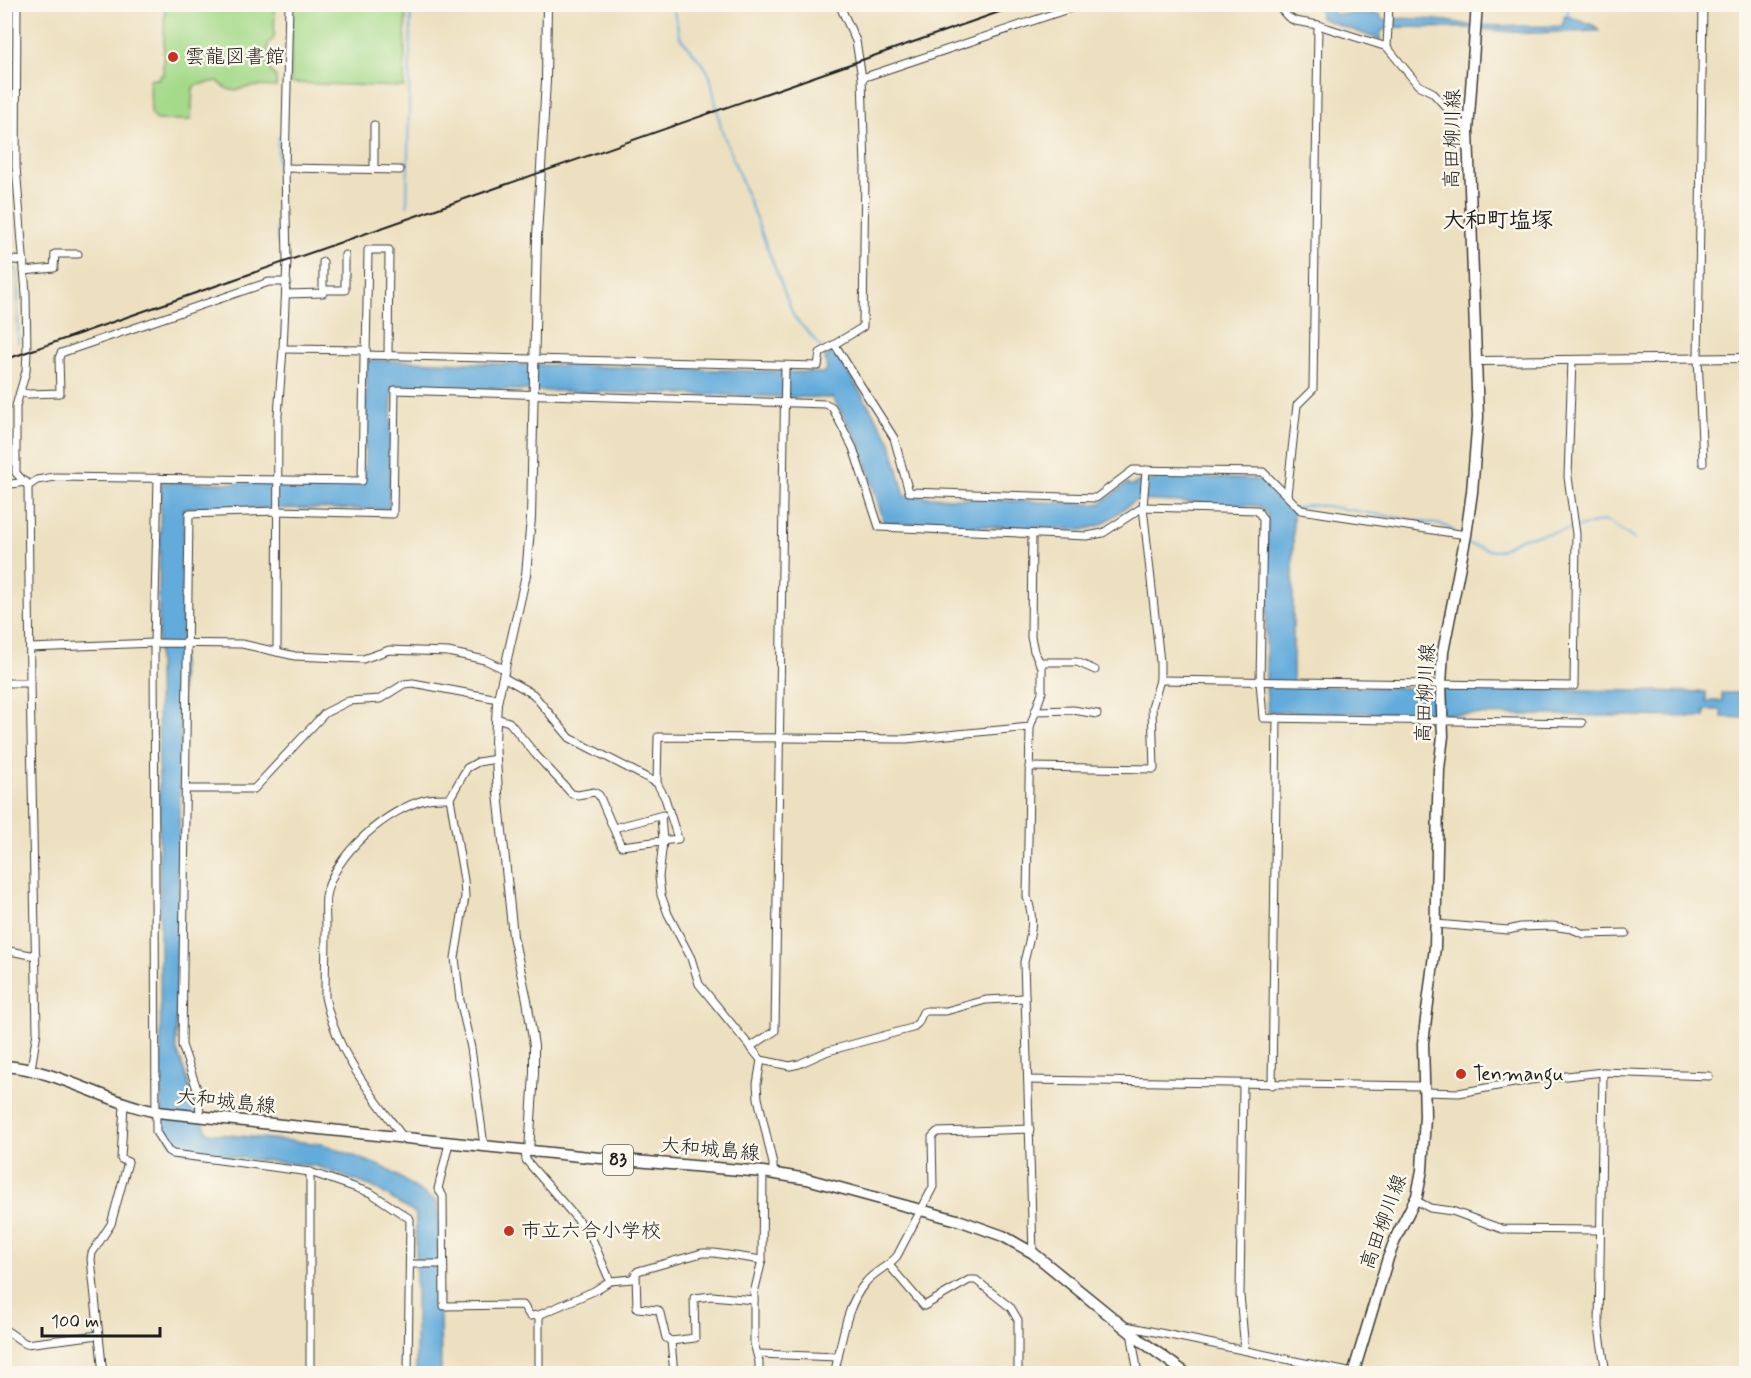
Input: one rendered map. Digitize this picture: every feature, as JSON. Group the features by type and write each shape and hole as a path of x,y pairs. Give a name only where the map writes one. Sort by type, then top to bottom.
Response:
{"main road":[{"name":"高田柳川線","path":"1353,1373 1388,1258 1415,1200 1422,1170 1423,1043 1435,947 1443,652 1466,535 1478,417 1478,361 1468,131 1477,4"},
{"name":"大和城島線","path":"4,1066 31,1069 124,1104 157,1112 449,1143 768,1173 807,1179 985,1228 1034,1253 1127,1329 1187,1374"}],"street":[{"path":"17,4 16,166 24,261 27,352 26,371 16,406 16,472 27,484 37,1032 31,1069"},
{"path":"277,652 278,415 287,282 285,168 289,4"},
{"path":"547,4 546,81 540,174 534,360 531,518 526,575 498,699 496,759 513,936 534,1046 534,1073 526,1160 590,1234 610,1281"},
{"path":"283,349 388,356 818,366 820,353 863,327 865,160 862,78 856,41 839,4"},
{"path":"862,78 1083,4"},
{"path":"1276,4 1295,21 1318,25 1387,47 1418,85 1432,92 1468,131"},
{"path":"1387,47 1389,4"},
{"path":"1703,4 1698,358 1703,463"},
{"path":"1287,495 1297,405 1313,389 1318,25"},
{"path":"374,125 374,169"},
{"path":"285,168 400,170"},
{"path":"4,485 27,484 54,477 362,481 368,250 389,250 388,356"},
{"path":"24,271 54,268 55,254 78,254"},
{"path":"323,290 345,290 345,255"},
{"path":"4,259 24,261"},
{"path":"286,294 323,293 323,262"},
{"path":"20,392 60,393 59,358 61,353 269,282 287,282"},
{"path":"835,345 894,438 909,492 1096,498 1133,470 1263,472 1301,510 1466,535"},
{"path":"1478,361 1746,358"},
{"path":"1160,680 1441,686 1574,686 1576,534 1568,477 1572,360"},
{"path":"750,1047 775,1031 784,367"},
{"path":"200,1117 199,1095 182,1045 189,514 277,512 393,514 395,390 826,404 832,407 853,448 879,527 1087,536 1103,533 1143,507 1257,510 1263,519 1260,682 1263,718 1443,718 1582,723"},
{"path":"1029,767 1154,769 1152,707 1160,680 1160,662 1143,507 1146,470"},
{"path":"158,478 154,643 156,1132 168,1151 173,1154 309,1172 371,1193 410,1218 414,1264 408,1374"},
{"path":"1032,534 1031,637 1042,667 1042,692 1030,727 1027,897 1033,927 1024,962 1034,1253"},
{"path":"30,648 188,643 242,645 295,656 363,659 390,650 447,652 485,660 533,693 570,738 657,783"},
{"path":"1039,662 1077,662 1095,670"},
{"path":"4,683 30,683"},
{"path":"186,789 254,789 325,713 349,701 380,699 404,684 413,683 498,699"},
{"path":"1035,711 1097,714"},
{"path":"496,718 509,722 572,794 594,792 600,795 621,846 678,839 665,798 657,783 658,737 906,739 1030,727"},
{"path":"1272,1085 1277,718"},
{"path":"484,1146 471,1048 460,1000 455,958 465,897 450,798 467,768 478,762 496,759"},
{"path":"403,1137 359,1078 342,1049 327,1008 325,997 326,896 332,876 341,860 363,837 389,818 418,802 450,798"},
{"path":"614,828 670,813"},
{"path":"661,816 663,841 659,877 661,895 668,914 691,958 699,984 761,1060 790,1066 799,1064 828,1051 912,1028 918,1023 923,1012 946,1011 986,1000 1025,998"},
{"path":"1436,924 1508,930 1552,926 1572,929 1584,934 1626,933"},
{"path":"4,950 36,956"},
{"path":"759,1374 758,1354 754,1343 754,1300 762,1260 768,1173 773,1164 756,1084 761,1060"},
{"path":"1028,1080 1424,1089 1459,1093 1530,1080 1603,1072 1709,1076"},
{"path":"1603,1072 1599,1327 1606,1374"},
{"path":"1243,1084 1240,1294 1245,1350"},
{"path":"103,1374 91,1259 92,1253 111,1224 128,1162 121,1159 124,1104"},
{"path":"834,1374 855,1297 876,1272 889,1266 897,1256 933,1187 932,1137 937,1132 1030,1128"},
{"path":"449,1143 438,1189 443,1196 444,1306 523,1305 530,1316 539,1315 594,1291 610,1281 632,1279 638,1271 702,1253 762,1260"},
{"path":"309,1172 310,1374"},
{"path":"1415,1200 1430,1208 1452,1211 1502,1229 1600,1230"},
{"path":"414,1264 443,1264"},
{"path":"889,1266 924,1306 969,1280 976,1280 1011,1308 1018,1320 1018,1374"},
{"path":"636,1273 638,1308 658,1310 666,1338 671,1341 695,1338 694,1298 712,1296 754,1300"},
{"path":"539,1315 539,1374"},
{"path":"4,1329 26,1344 99,1335"},
{"path":"1138,1374 1127,1329 1245,1350 1353,1373"},
{"path":"671,1341 674,1374"},
{"path":"758,1354 838,1357"}],"green space":[{"path":"165,5 275,5 274,38 268,44 268,68 276,77 276,87 256,86 229,90 218,81 196,85 193,88 191,120 156,120 151,114 150,79 159,79 159,75 163,75"},
{"path":"292,5 406,5 404,87 291,83"}],"water":[{"path":"1319,5 1329,5 1335,14 1380,14 1382,20 1422,19 1470,25 1562,26 1565,15 1595,26 1599,31 1525,33 1469,28 1392,27 1381,31 1380,40 1320,18"},
{"path":"834,350 890,440 905,496 1095,504 1101,503 1127,484 1131,486 1140,481 1152,481 1160,475 1261,480 1293,512 1293,686 1706,692 1706,701 1722,701 1722,693 1746,693 1746,718 1722,717 1721,710 1705,710 1705,717 1268,712 1266,685 1267,514 1259,506 1136,500 1101,525 1082,530 884,523 861,446 833,398 392,387 389,509 184,508 176,1047 208,1133 323,1144 385,1168 438,1203 441,1373 416,1373 416,1214 373,1187 316,1166 184,1152 170,1142 164,1131 161,1100 158,649 161,482 364,485 367,360 823,373 827,369 825,358"}],"waterway":[{"path":"407,206 411,4"},
{"path":"672,4 680,37 710,76 721,128 794,317 822,348"},
{"path":"1568,4 1568,17"},
{"path":"277,244 278,137"},
{"path":"4,155 8,154"},
{"path":"4,264 16,269 18,279 18,343"},
{"path":"1289,511 1306,505 1325,506 1443,525 1456,532"},
{"path":"1468,544 1493,551 1500,550 1522,538 1603,521 1634,539"}],"railway":[{"path":"4,360 1022,4"}],"place":[{"name":"雲龍図書館","path":"173,57"},
{"name":"Tenmangu","path":"1461,1074"},
{"name":"市立六合小学校","path":"509,1231"}],"district":[{"name":"大和町塩塚","path":"1498,221"}]}
